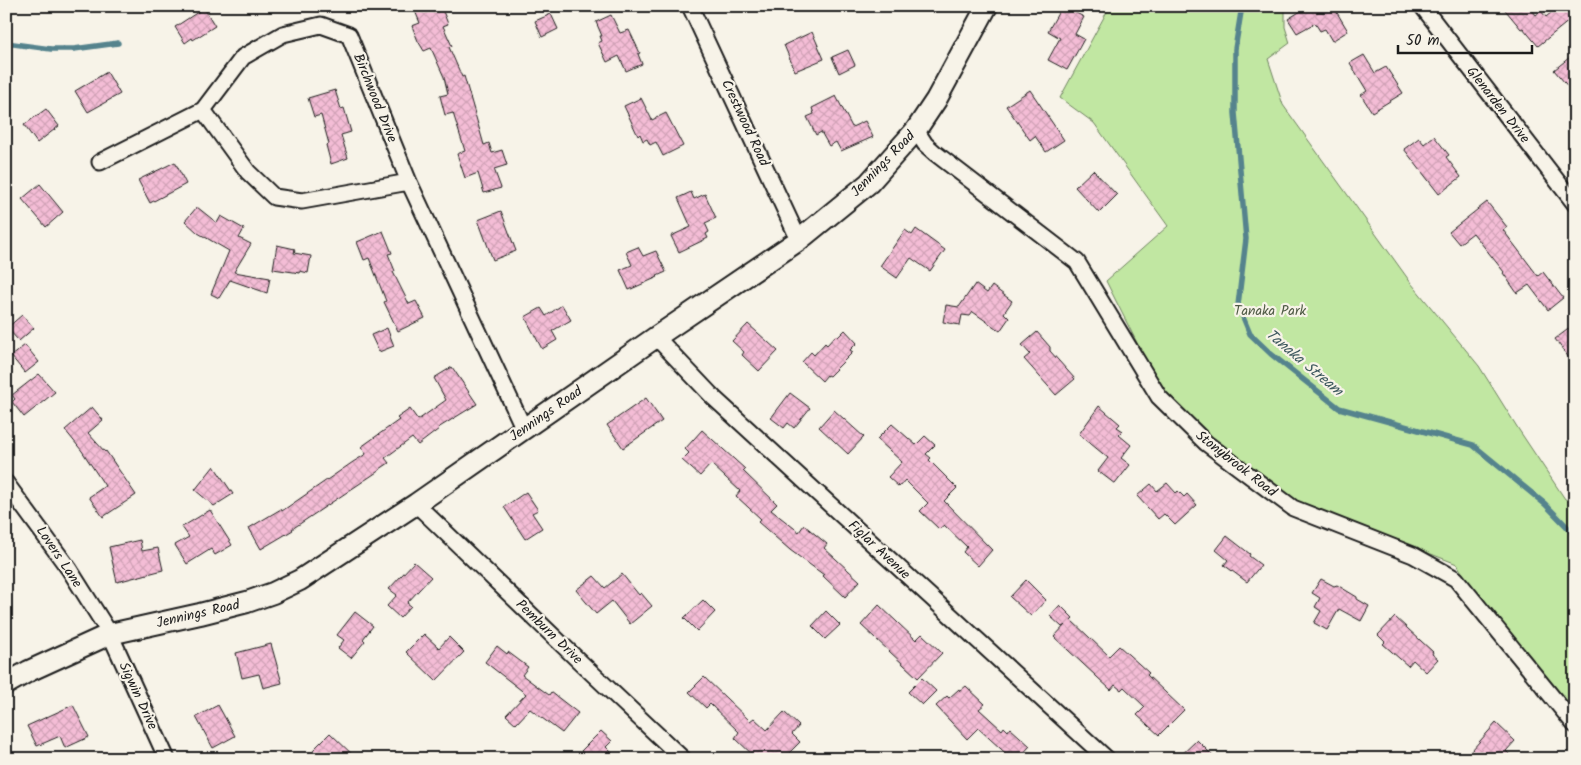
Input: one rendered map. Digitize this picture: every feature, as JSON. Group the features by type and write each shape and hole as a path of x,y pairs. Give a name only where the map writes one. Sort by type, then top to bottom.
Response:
{"street":[{"name":"Crestwood Road","path":"690,6 800,240"},
{"name":"Jennings Road","path":"6,684 29,671 110,634 246,602 273,593 300,580 416,504 656,337 800,240 869,182 916,130 936,100 987,6"},
{"name":"Glenarden Drive","path":"1422,6 1575,204"},
{"name":"Birchwood Drive","path":"100,162 203,110 243,57 283,34 321,26 349,34 409,182 524,429"},
{"path":"203,110 248,172 274,197 302,201 409,182"},
{"name":"Stonybrook Road","path":"916,130 925,144 935,153 1077,262 1159,397 1206,443 1293,508 1414,555 1456,579 1575,725"},
{"name":"Figlar Avenue","path":"656,337 714,398 1107,759"},
{"name":"Lovers Lane","path":"6,483 69,569 110,634"},
{"name":"Pemburn Drive","path":"416,504 684,759"},
{"name":"Sigwin Drive","path":"110,634 167,759"}],"green space":[{"name":"Tanaka Park","path":"1110,6 1285,6 1285,27 1290,43 1268,59 1283,105 1411,283 1479,366 1565,499 1575,502 1575,714 1474,593 1457,564 1291,500 1212,438 1160,389 1106,281 1168,226 1094,123 1060,98"}],"building":[{"path":"413,6 441,6 448,24 443,26 452,46 449,47 462,77 464,76 484,145 489,143 492,153 502,150 507,165 494,169 501,188 484,193 478,173 465,178 457,154 465,151 453,113 445,115 440,96 448,94 444,77 431,48 424,51 418,41 412,26 420,23"},
{"path":"1062,6 1084,17 1075,34 1084,39 1067,70 1048,60 1060,38 1048,31"},
{"path":"1309,6 1333,6 1348,31 1332,41 1325,29 1320,31 1315,23 1297,33 1288,19"},
{"path":"1502,6 1529,6 1536,15 1541,11 1546,17 1559,6 1569,6 1575,13 1575,16 1538,46"},
{"path":"204,8 215,26 185,43 175,27"},
{"path":"551,14 558,29 542,37 535,21"},
{"path":"611,15 620,33 629,30 640,53 638,54 642,64 626,71 619,56 607,62 598,43 602,41 600,36 602,36 596,22"},
{"path":"812,32 824,59 795,71 784,45"},
{"path":"848,50 855,65 839,73 832,57"},
{"path":"1575,53 1575,95 1554,70"},
{"path":"1364,55 1375,73 1386,67 1403,93 1372,112 1361,95 1367,91 1350,63"},
{"path":"107,72 120,94 88,112 75,91"},
{"path":"335,90 341,109 344,108 351,132 341,135 348,158 331,164 326,145 329,144 321,115 314,117 308,98"},
{"path":"1030,90 1064,140 1046,152 1035,136 1030,140 1006,106"},
{"path":"836,96 852,127 865,121 873,137 841,151 836,142 829,146 821,132 816,135 807,117 814,114 812,108"},
{"path":"641,98 652,120 666,113 683,146 663,156 656,142 650,145 647,139 643,141 640,134 638,136 624,106"},
{"path":"46,109 59,126 37,143 24,125"},
{"path":"1434,136 1449,155 1446,157 1461,177 1439,194 1404,149 1419,138 1424,144"},
{"path":"175,162 186,184 150,203 138,180"},
{"path":"1093,170 1117,195 1099,213 1075,187"},
{"path":"40,184 63,212 46,227 22,199"},
{"path":"691,192 694,199 705,194 716,218 705,223 709,232 706,234 708,238 679,252 671,236 691,227 678,198"},
{"path":"1487,202 1507,227 1503,230 1538,276 1543,272 1563,298 1548,310 1529,285 1517,293 1504,272 1473,233 1459,244 1449,232"},
{"path":"197,207 217,223 221,216 244,229 239,238 251,244 234,272 270,278 267,293 230,280 219,298 211,294 229,251 198,233 185,221"},
{"path":"501,211 516,251 493,260 478,220"},
{"path":"916,229 945,250 930,271 911,258 897,278 880,266 905,230 912,235"},
{"path":"383,231 392,253 388,254 395,271 393,272 409,304 416,301 425,318 398,331 384,302 386,301 369,258 364,260 357,242"},
{"path":"277,245 295,249 294,253 311,256 308,273 273,269"},
{"path":"638,247 643,256 656,251 666,272 629,290 620,270 632,265 626,252"},
{"path":"975,284 987,293 992,286 1012,301 1004,313 1009,318 1000,331 973,312 970,316 962,315 960,325 943,322 946,305 959,307"},
{"path":"562,305 571,320 552,331 557,340 542,349 525,317 541,308 546,316"},
{"path":"22,315 34,328 19,341 7,328"},
{"path":"748,324 778,351 759,371 742,355 744,352 732,341"},
{"path":"1575,324 1575,366 1555,339"},
{"path":"387,328 394,346 379,352 371,335"},
{"path":"845,330 857,343 850,350 853,352 822,381 802,362 811,352 814,355 825,343 827,345 836,335 838,337"},
{"path":"1037,332 1050,347 1050,351 1075,379 1056,395 1024,359 1030,354 1022,345"},
{"path":"25,345 39,362 25,373 11,356"},
{"path":"452,367 477,404 438,428 418,445 412,438 385,458 389,463 380,470 293,530 261,549 249,528 281,509 282,511 366,454 361,447 399,420 397,418 410,409 418,420 446,400 434,378"},
{"path":"39,374 55,392 24,417 12,402 15,399 12,395"},
{"path":"790,393 810,408 794,428 788,423 784,428 771,418"},
{"path":"646,398 662,421 623,448 607,425"},
{"path":"1099,406 1120,424 1117,427 1123,431 1119,435 1131,445 1121,458 1130,465 1115,484 1098,471 1108,458 1079,434"},
{"path":"92,407 103,420 88,433 106,451 136,495 103,517 89,497 105,486 82,451 65,430"},
{"path":"834,410 864,437 848,454 819,427"},
{"path":"892,424 916,445 925,436 935,445 926,454 931,458 929,460 957,488 944,501 992,550 978,566 963,552 967,547 944,525 939,529 920,511 928,503 905,480 899,487 888,477 902,462 877,439"},
{"path":"702,430 745,469 743,471 777,504 771,510 799,532 804,525 827,544 824,548 860,581 845,597 824,575 790,550 758,522 761,519 736,496 740,491 711,464 700,476 682,460 689,453 685,449"},
{"path":"214,466 233,494 214,506 195,490"},
{"path":"1167,483 1176,493 1178,491 1184,497 1187,494 1197,505 1175,525 1164,514 1158,519 1137,496 1151,484 1157,491"},
{"path":"526,492 538,510 532,513 542,528 525,539 504,507"},
{"path":"210,510 232,545 215,555 211,549 187,564 175,545 189,537 182,527"},
{"path":"1227,536 1261,565 1247,582 1224,565 1228,560 1216,550"},
{"path":"140,540 142,551 158,548 163,570 117,582 109,547"},
{"path":"414,562 431,577 407,603 411,606 400,618 387,606 397,595 389,589"},
{"path":"622,574 639,595 641,593 652,606 630,624 612,601 596,614 576,590 594,576 605,588"},
{"path":"1321,579 1334,586 1337,585 1369,606 1361,621 1339,609 1327,630 1314,623 1321,611 1315,607 1320,598 1312,593"},
{"path":"1026,580 1046,600 1031,616 1010,597"},
{"path":"703,600 715,612 697,631 684,618"},
{"path":"879,605 916,640 922,634 942,653 918,678 861,625"},
{"path":"1060,605 1073,618 1071,620 1109,656 1119,646 1149,673 1147,675 1184,710 1159,735 1137,715 1145,707 1124,687 1121,690 1115,685 1111,690 1054,637 1065,625 1062,627 1050,616"},
{"path":"826,611 840,625 825,639 812,626"},
{"path":"355,612 373,626 363,639 365,641 351,658 338,648 344,640 337,635"},
{"path":"1395,617 1433,652 1432,654 1438,659 1426,672 1413,660 1408,666 1383,644 1385,642 1378,635"},
{"path":"424,634 439,648 449,637 464,652 436,681 406,652"},
{"path":"271,644 282,683 263,688 259,674 242,678 236,653"},
{"path":"497,646 528,667 522,675 549,695 551,692 578,713 562,733 530,709 516,724 506,715 526,694 485,662"},
{"path":"704,677 750,721 754,718 767,730 784,712 799,726 792,734 800,742 783,759 757,759 735,738 739,732 710,704 706,708 689,692"},
{"path":"922,678 936,691 922,705 908,692"},
{"path":"966,686 985,704 979,709 1002,730 1004,727 1008,731 1010,728 1030,746 1018,759 1012,759 978,728 967,739 936,706 947,696 949,698 959,689 960,691"},
{"path":"73,705 89,737 65,748 60,736 37,746 27,726"},
{"path":"218,705 235,736 213,748 196,717"},
{"path":"1496,723 1515,741 1506,751 1514,759 1464,759"},
{"path":"601,731 612,741 606,747 618,759 589,759 581,751"},
{"path":"330,733 357,759 322,759 313,750"},
{"path":"1197,740 1216,759 1177,759"}],"waterway":[{"name":"Tanaka Stream","path":"1242,6 1235,49 1235,113 1246,239 1238,305 1250,334 1271,354 1339,408 1473,445 1545,504 1575,535"},
{"path":"6,43 51,49 74,49 118,43"}]}
